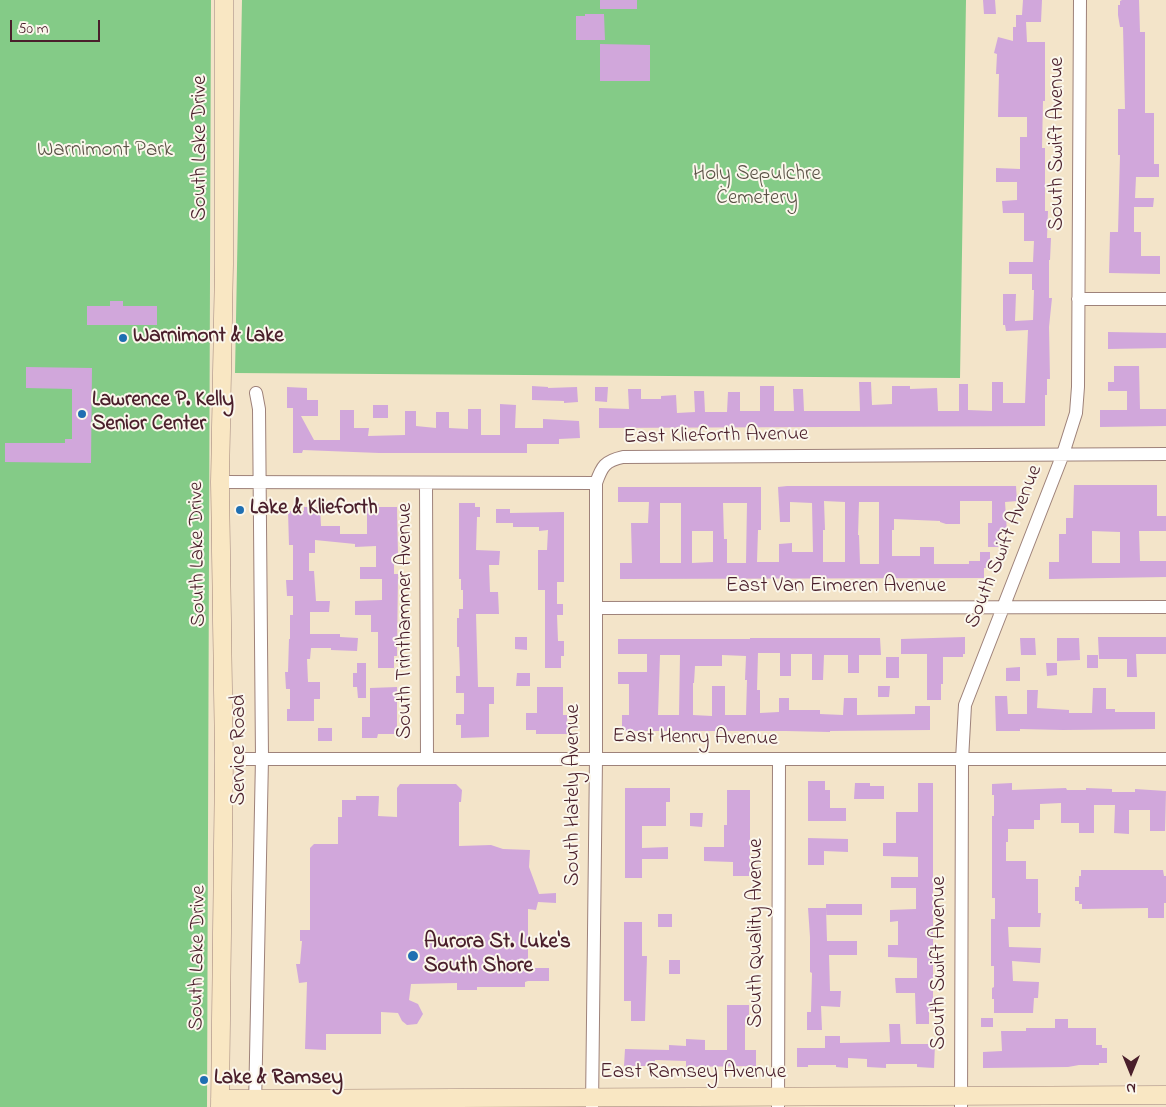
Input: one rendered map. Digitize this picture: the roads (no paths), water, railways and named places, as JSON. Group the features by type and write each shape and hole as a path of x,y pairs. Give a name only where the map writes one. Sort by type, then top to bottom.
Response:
{"main road":[{"name":"South Lake Drive","path":"220,1103 224,759 220,482 224,264 224,0"},
{"name":"East Ramsey Avenue","path":"220,1103 961,1101 1166,1095"}],"street":[{"name":"South Swift Avenue","path":"961,1101 962,760 965,705 1063,454 1076,413 1078,387 1080,0"},
{"path":"1078,299 1166,300"},
{"name":"Service Road","path":"255,1103 262,758 259,409 256,393"},
{"name":"East Klieforth Avenue","path":"596,483 600,471 608,460 623,456 1166,454"},
{"path":"220,482 596,483"},
{"name":"South Trinthammer Avenue","path":"426,483 427,759"},
{"name":"South Hately Avenue","path":"592,1102 596,758 596,483"},
{"name":"East Van Eimeren Avenue","path":"596,608 1166,607"},
{"name":"East Henry Avenue","path":"224,759 1166,759"},
{"name":"South Quality Avenue","path":"778,1102 779,760"}],"place":[{"name":"Warnimont & Lake","path":"123,338"},
{"name":"Lawrence P. Kelly Senior Center","path":"82,414"},
{"name":"Lake & Klieforth","path":"240,510"},
{"name":"Aurora St. Luke's South Shore","path":"413,956"},
{"name":"Lake & Ramsey","path":"204,1080"}],"park label":[{"name":"Warnimont Park","path":"105,152"},
{"name":"Holy Sepulchre Cemetery","path":"757,188"}]}
